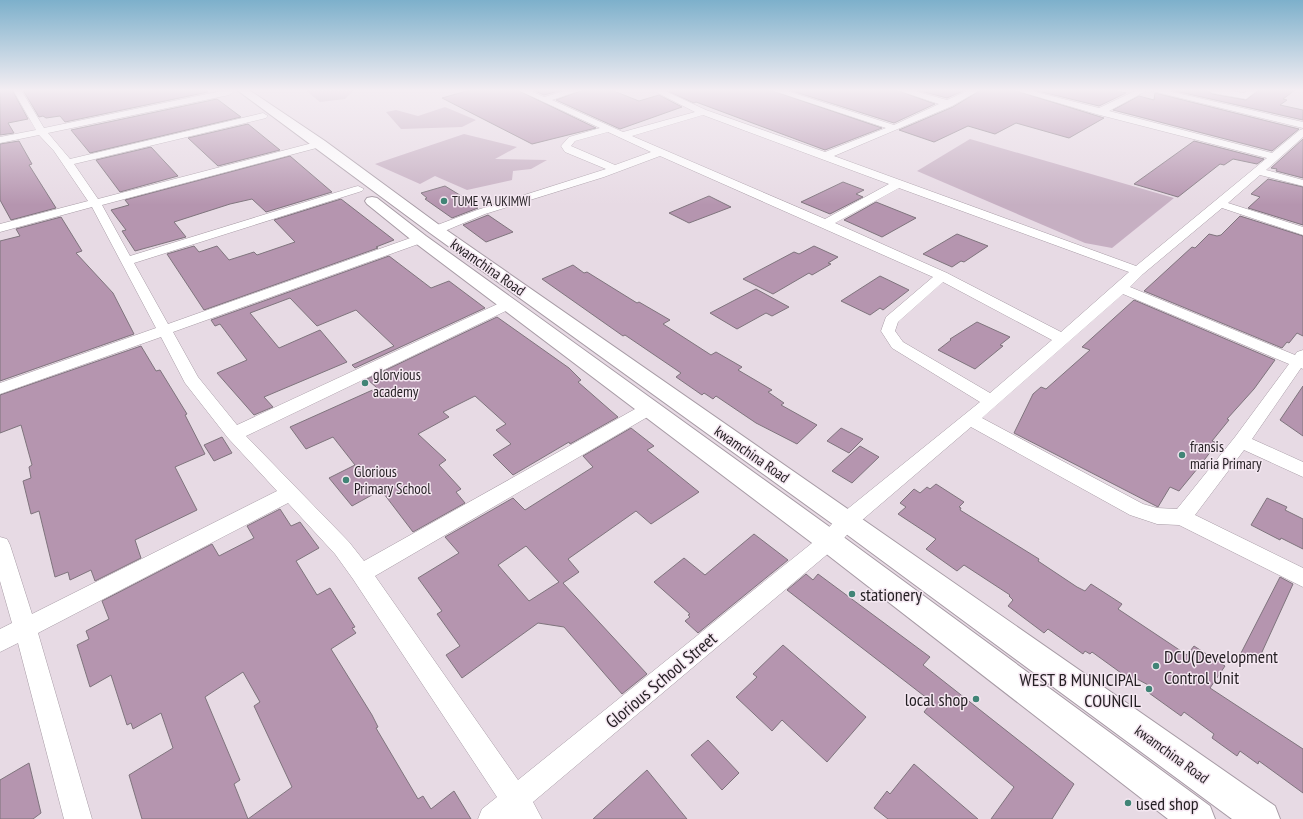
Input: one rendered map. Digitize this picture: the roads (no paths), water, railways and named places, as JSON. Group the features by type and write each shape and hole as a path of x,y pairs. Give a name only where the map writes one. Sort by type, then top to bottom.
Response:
{"main road":[{"name":"kwamchina Road","path":"283,128 313,146 358,189 428,234 509,304 538,313 650,408 1197,819"},
{"name":"kwamchina Road","path":"287,128 313,146 428,234 538,313 847,521 1262,819"}],"street":[{"path":"40,128 58,149 95,203 191,379 234,434 342,548 361,573 522,810"},
{"path":"0,140 60,128"},
{"path":"67,163 212,128"},
{"path":"577,128 572,139 566,146 569,150 615,169"},
{"path":"623,135 647,128"},
{"path":"748,128 1108,262 1138,271"},
{"path":"826,156 894,128"},
{"path":"1162,128 1275,157"},
{"path":"572,139 608,129 623,135 827,223 942,276 1062,339"},
{"name":"Glorious School Street","path":"492,819 522,810 829,541 847,521 991,401 1121,288 1138,271 1300,138"},
{"path":"0,228 313,146"},
{"path":"0,388 428,234 481,212 615,169 660,152"},
{"path":"1259,171 1303,183"},
{"path":"827,223 897,184"},
{"path":"126,261 358,189"},
{"path":"1220,204 1303,231"},
{"path":"942,276 891,320 888,331 897,344 991,401"},
{"path":"1121,288 1301,360 1182,517"},
{"path":"234,434 509,304"},
{"path":"361,573 650,408"},
{"path":"970,419 1137,510 1157,516 1182,517 1303,578"},
{"path":"1241,441 1303,470"},
{"path":"0,641 290,493"},
{"path":"0,545 25,628 78,819"}],"place":[{"name":"TUME YA UKIMWI","path":"444,201"},
{"name":"glorvious academy","path":"365,383"},
{"name":"fransis maria Primary","path":"1182,455"},
{"name":"Glorious Primary School","path":"346,480"},
{"name":"stationery","path":"852,594"},
{"name":"DCU(Development Control Unit","path":"1156,666"},
{"name":"WEST B MUNICIPAL COUNCIL","path":"1149,689"},
{"name":"local shop","path":"976,699"},
{"name":"used shop","path":"1128,803"}]}
